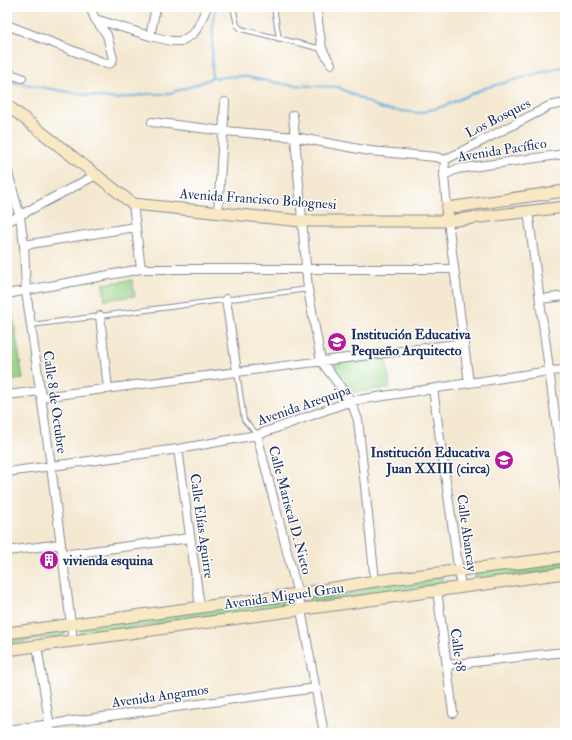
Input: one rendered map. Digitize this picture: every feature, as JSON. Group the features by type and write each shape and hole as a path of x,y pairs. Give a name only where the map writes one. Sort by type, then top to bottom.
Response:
{"street":[{"path":"7,25 107,64 111,63 113,59 106,35 94,19 90,7"},
{"path":"150,36 156,7"},
{"path":"94,19 150,36 171,41 181,41 187,38 198,27 208,7"},
{"path":"316,7 322,49 331,64"},
{"path":"7,73 22,78"},
{"path":"218,212 225,102"},
{"name":"Los Bosques","path":"445,160 550,106 565,103"},
{"path":"7,105 133,204 141,269"},
{"path":"293,115 308,289 320,361 351,401 358,420 375,581"},
{"path":"152,122 224,131 295,137 370,151 436,157 445,160 444,175 448,220 469,383"},
{"name":"Avenida Pacífico","path":"444,175 457,169 565,154"},
{"name":"Calle 8 de Octubre","path":"7,169 20,217 24,245 26,291 51,466 73,640"},
{"path":"7,222 20,217 96,175"},
{"path":"448,208 565,191"},
{"name":"Avenida Francisco Bolognesi","path":"133,204 301,220 448,220 565,207"},
{"path":"528,211 549,371 563,459 565,490"},
{"path":"24,245 135,227"},
{"path":"7,294 141,269 454,269"},
{"path":"540,299 565,296"},
{"path":"226,300 237,372"},
{"path":"100,316 108,389"},
{"path":"7,395 108,389 464,343"},
{"name":"Avenida Arequipa","path":"7,472 178,449 257,435 351,401 549,371 565,370"},
{"name":"Calle Abancay","path":"433,389 461,587"},
{"name":"Calle Mariscal D. Nieto","path":"257,435 298,594 324,733"},
{"name":"Calle Elías Aguirre","path":"178,449 200,607"},
{"path":"62,555 190,538"},
{"path":"7,551 61,544"},
{"name":"Avenida Miguel Grau","path":"7,633 298,594 375,581 565,557"},
{"name":"Avenida Miguel Grau","path":"7,650 301,608 565,573"},
{"name":"Calle 38","path":"437,590 453,713"},
{"path":"37,646 51,733"},
{"path":"447,665 565,652"},
{"name":"Avenida Angamos","path":"7,730 316,688"}],"lane":[{"path":"233,7 237,25 241,29 322,49"},
{"path":"274,7 279,39"},
{"path":"31,325 308,289"},
{"path":"237,372 244,420 257,435"}],"green space":[{"path":"132,280 135,296 105,300 103,284"},
{"path":"12,311 23,379 7,381 7,312"},
{"path":"386,356 390,388 349,393 337,373 335,363"},
{"path":"565,560 565,569 476,581 475,572"},
{"path":"442,575 443,584 309,603 308,595"},
{"path":"282,598 283,606 81,635 79,627"},
{"path":"64,628 65,636 7,644 7,637"}],"waterway":[{"path":"212,77 213,19 216,7"},
{"path":"7,81 85,95 117,99 147,94 167,94 212,78 241,76 289,85 338,87 382,109 420,113 444,106 485,88 565,66"}],"place":[{"name":"Institución Educativa Pequeño Arquitecto","path":"337,342"},
{"name":"Institución Educativa Juan XXIII (circa)","path":"504,460"},
{"name":"vivienda esquina","path":"49,560"}]}
